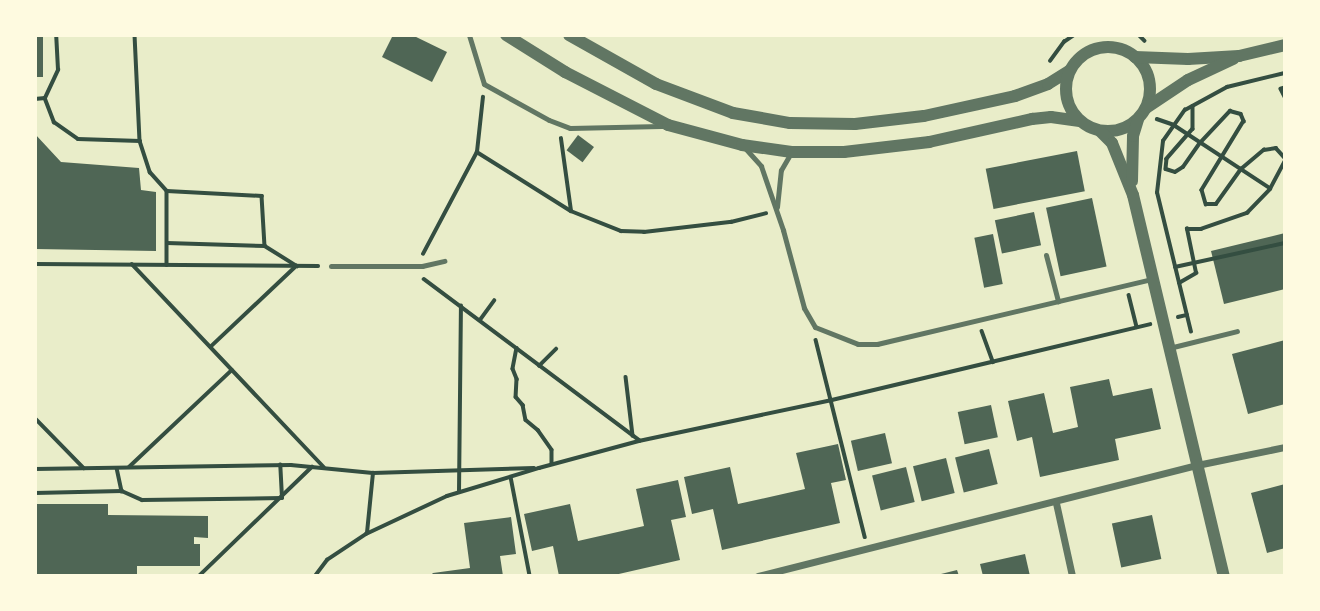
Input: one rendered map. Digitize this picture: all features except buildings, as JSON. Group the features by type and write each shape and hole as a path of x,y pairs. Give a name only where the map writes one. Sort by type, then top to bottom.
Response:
{"street":[{"path":"506,35 565,72 668,125 742,145 792,152 844,152 929,142 1051,117 1080,121 1100,131 1112,143 1133,195 1224,576"},
{"path":"569,35 656,84 733,113 790,123 855,124 924,116 1015,96 1048,85 1069,71 1077,60 1099,48 1124,50 1135,57 1149,80 1142,114 1133,136 1133,195"},
{"path":"1135,57 1188,59 1239,56 1285,45"},
{"path":"1100,131 1120,130 1188,80 1239,56"},
{"path":"1069,71 1066,98 1080,121"},
{"path":"758,576 1056,503 1198,465 1285,447"},
{"path":"1056,503 1072,576"}],"lane":[{"path":"470,35 484,84 570,128 668,125"},
{"path":"742,145 761,166 777,210 804,308 814,327 858,344 877,344 1153,279"},
{"path":"777,210 781,170 792,152"},
{"path":"1046,255 1058,301"},
{"path":"331,266 417,266 444,261"},
{"path":"1169,348 1237,331"}],"path":[{"path":"56,35 58,70 45,98 54,122 79,139 140,141"},
{"path":"135,35 140,141 150,172 167,191 167,265"},
{"path":"1058,35 1064,42"},
{"path":"1193,342 1157,193 1163,141 1185,110 1227,87 1285,74"},
{"path":"417,266 477,152 484,84"},
{"path":"1285,88 1281,89 1285,97"},
{"path":"35,99 45,98"},
{"path":"1179,283 1196,273 1187,229 1201,229 1247,213 1270,189 1285,160 1276,148 1264,150 1241,169 1216,204 1206,204 1202,190 1220,156 1244,121 1241,114 1230,111 1200,143 1183,167 1175,172 1166,169 1167,159 1193,128 1193,106"},
{"path":"1142,114 1174,125 1270,189"},
{"path":"570,128 561,139 571,211"},
{"path":"477,152 571,211 621,231 645,232 731,222 777,210"},
{"path":"167,191 262,196 265,246"},
{"path":"167,243 265,246 297,266"},
{"path":"1175,267 1285,243"},
{"path":"35,264 331,266"},
{"path":"132,264 326,469"},
{"path":"405,265 639,440"},
{"path":"211,347 297,266"},
{"path":"1126,285 1137,327"},
{"path":"480,320 494,301"},
{"path":"459,492 461,306"},
{"path":"978,320 993,362"},
{"path":"315,576 327,560 366,534 459,492 552,464 639,440 832,400 1163,321"},
{"path":"814,327 817,350 832,400 868,549"},
{"path":"517,348 513,369 517,379 516,397 523,405 526,420 538,430 552,450 552,464"},
{"path":"539,366 556,349"},
{"path":"128,468 232,370"},
{"path":"626,377 633,436"},
{"path":"35,418 84,468"},
{"path":"35,469 280,465 373,473 540,468"},
{"path":"280,465 282,498"},
{"path":"200,576 313,467"},
{"path":"117,468 122,491"},
{"path":"366,534 373,473"},
{"path":"511,477 530,576"},
{"path":"35,493 122,491 142,500 282,498"}]}
